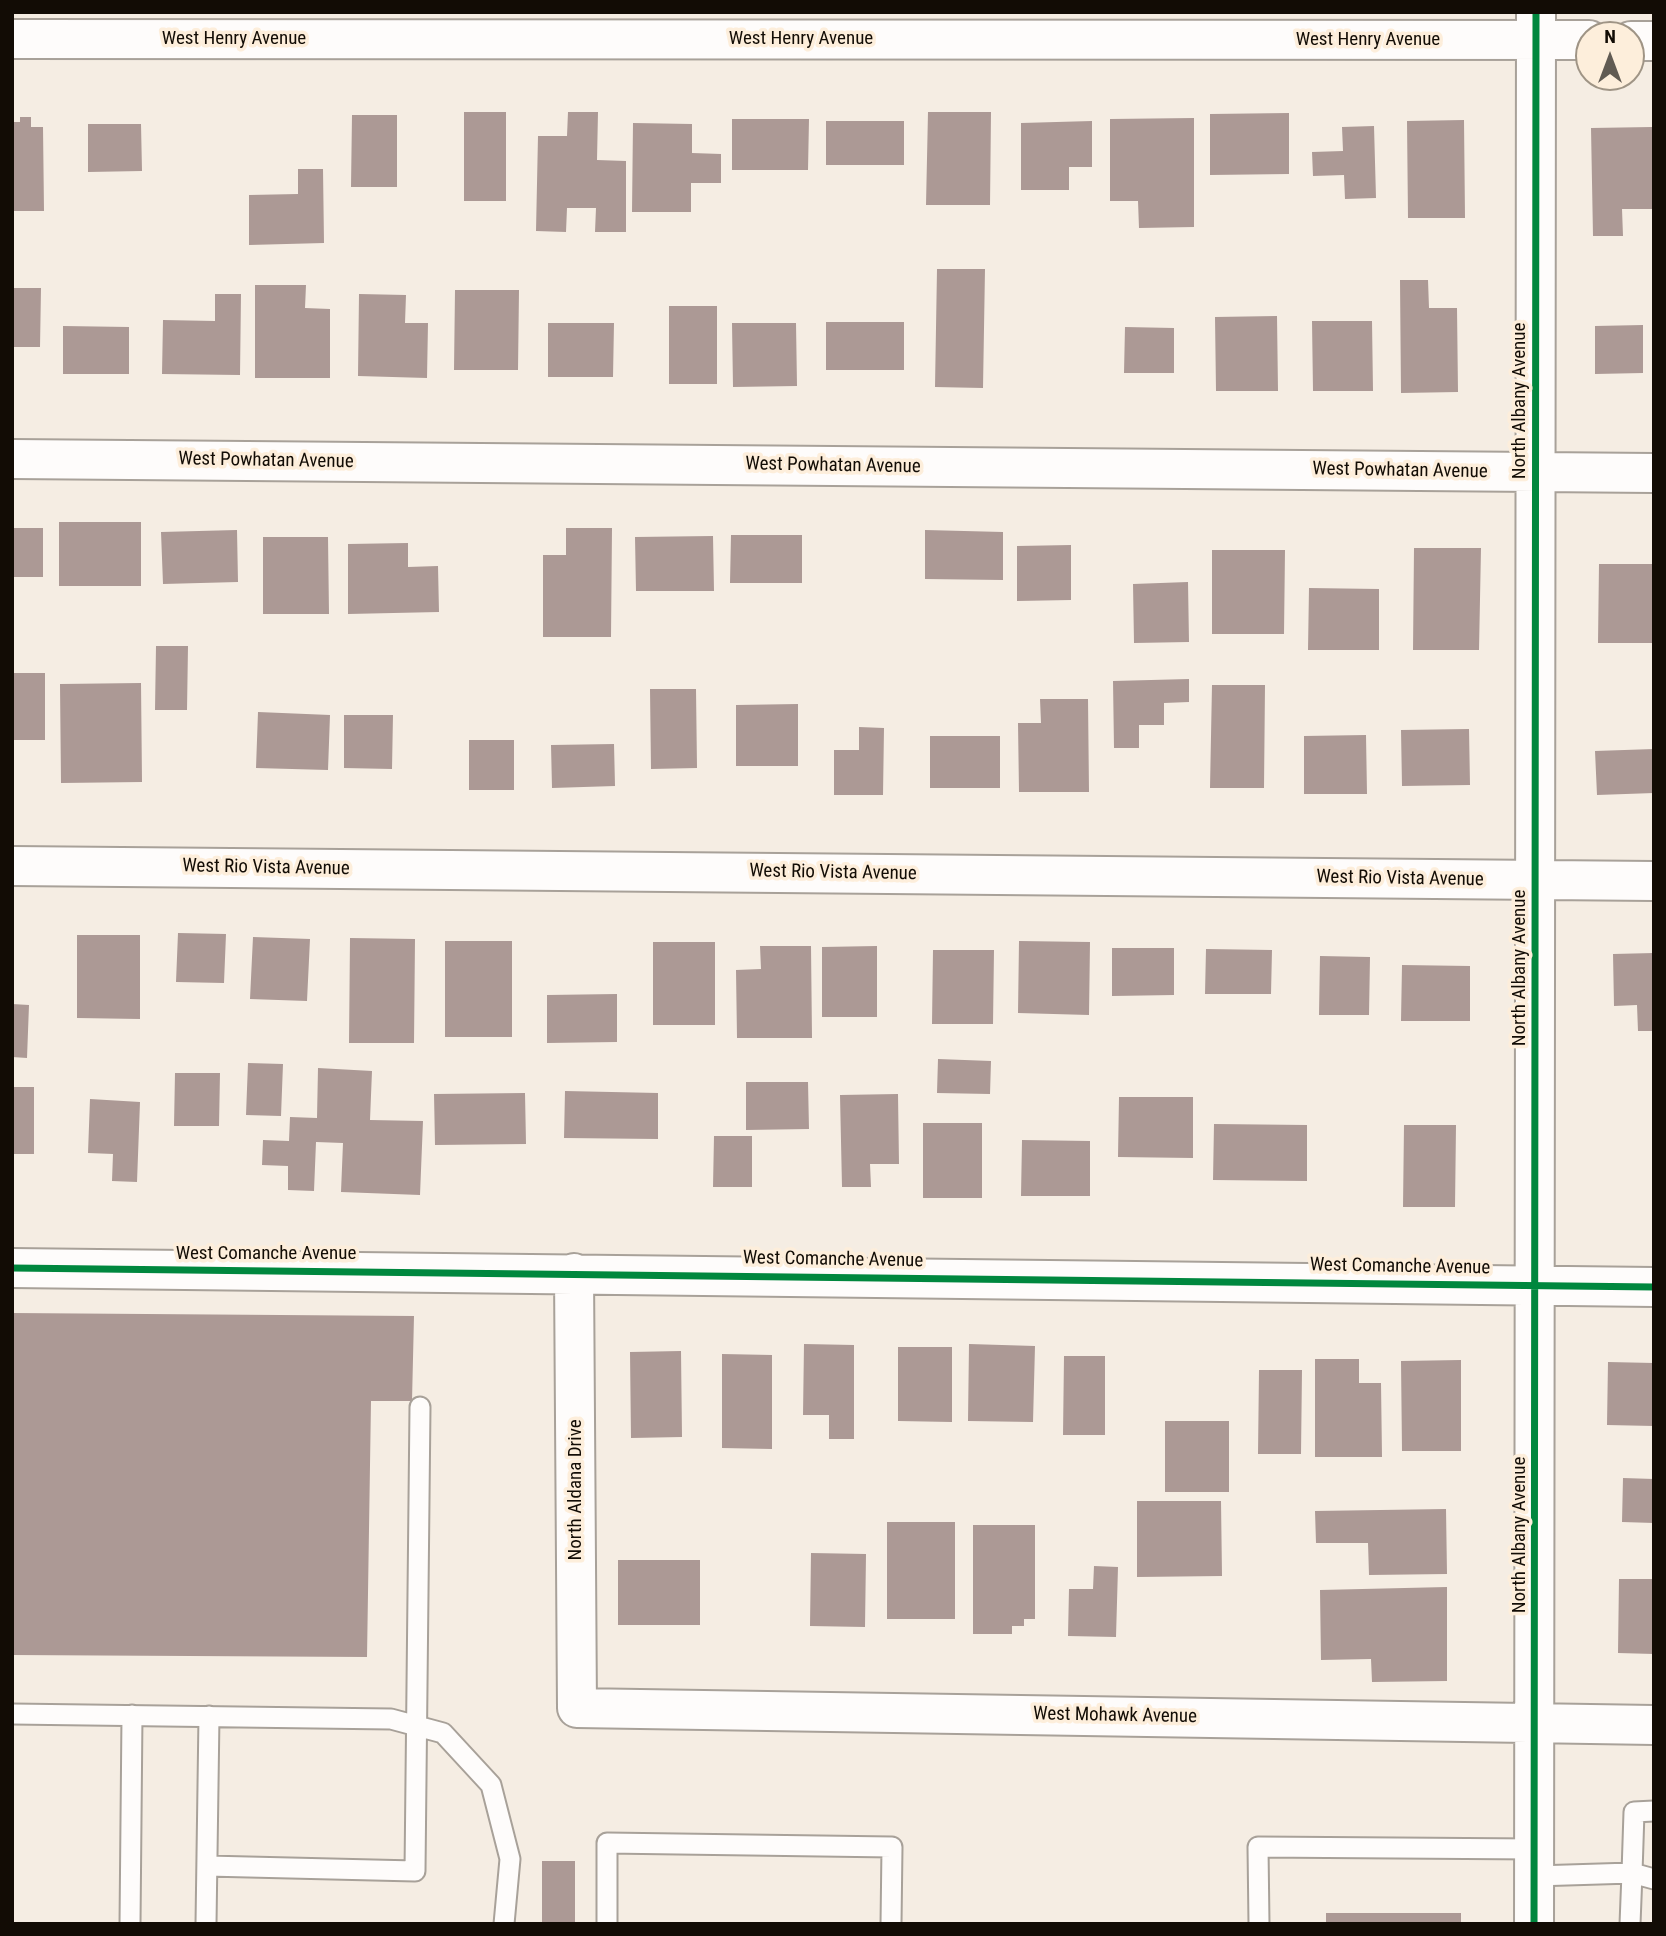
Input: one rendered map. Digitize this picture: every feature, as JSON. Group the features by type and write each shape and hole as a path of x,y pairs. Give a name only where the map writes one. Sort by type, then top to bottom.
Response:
{"street":[{"name":"West Henry Avenue","path":"12,39 1536,26 1575,36"},
{"name":"North Albany Avenue","path":"1534,1924 1536,26"},
{"name":"West Powhatan Avenue","path":"12,459 1654,473"},
{"name":"West Rio Vista Avenue","path":"12,866 1654,881"},
{"name":"West Comanche Avenue","path":"12,1268 1654,1287"},
{"name":"North Aldana Drive","path":"574,1273 577,1708"},
{"name":"West Mohawk Avenue","path":"577,1708 1654,1725"}],"lane":[{"path":"207,1866 415,1871 421,1407"},
{"path":"12,1714 391,1719 443,1733 491,1785 510,1859 504,1924"},
{"path":"130,1924 132,1715"},
{"path":"206,1924 209,1716"},
{"path":"1630,1924 1634,1812 1654,1811"},
{"path":"607,1924 607,1843 892,1847 891,1924"},
{"path":"1259,1924 1258,1847 1535,1862 1654,1879"}],"building":[{"path":"464,112 506,112 506,201 464,201"},
{"path":"568,112 598,112 597,160 626,161 626,232 595,232 596,208 567,208 566,232 536,231 538,136 567,136"},
{"path":"928,112 991,112 990,205 926,205"},
{"path":"1289,113 1289,174 1210,175 1210,114"},
{"path":"352,115 397,115 397,187 351,187"},
{"path":"20,117 31,117 31,127 43,127 44,211 12,211 12,122 20,122"},
{"path":"1194,118 1194,227 1139,228 1138,201 1110,201 1110,119"},
{"path":"732,119 809,119 808,170 732,170"},
{"path":"1464,120 1465,218 1408,218 1407,121"},
{"path":"826,121 904,121 904,165 826,165"},
{"path":"1092,121 1092,167 1069,167 1069,190 1021,190 1021,123"},
{"path":"633,123 692,124 692,153 721,154 721,183 691,183 691,212 632,212"},
{"path":"88,124 141,124 142,171 88,172"},
{"path":"1374,126 1376,198 1345,199 1344,175 1313,176 1312,152 1343,151 1342,127"},
{"path":"1652,127 1653,209 1622,209 1623,236 1593,236 1591,128"},
{"path":"298,169 323,169 324,243 249,245 249,195 298,194"},
{"path":"937,269 985,269 983,388 935,387"},
{"path":"1400,280 1428,280 1429,308 1457,308 1458,392 1401,393"},
{"path":"255,285 306,285 305,308 330,309 330,378 255,378"},
{"path":"12,288 41,288 40,347 12,347"},
{"path":"455,290 519,290 518,370 454,370"},
{"path":"215,294 241,294 240,375 162,374 163,320 215,321"},
{"path":"359,294 406,295 405,323 428,323 427,378 358,376"},
{"path":"669,306 717,306 717,384 669,384"},
{"path":"1277,316 1278,391 1216,391 1215,317"},
{"path":"1312,321 1372,321 1373,391 1313,391"},
{"path":"826,322 904,322 904,370 826,370"},
{"path":"548,323 614,323 613,377 548,377"},
{"path":"732,323 796,323 797,386 733,387"},
{"path":"1643,325 1643,373 1595,374 1595,326"},
{"path":"63,326 129,327 129,374 63,374"},
{"path":"1125,327 1174,328 1174,373 1124,373"},
{"path":"59,522 141,522 141,586 59,586"},
{"path":"12,528 43,528 43,577 12,577"},
{"path":"566,528 612,528 611,637 543,637 543,555 566,555"},
{"path":"237,530 238,582 163,584 161,532"},
{"path":"925,530 1003,532 1003,580 925,579"},
{"path":"731,535 802,535 802,583 730,583"},
{"path":"713,536 714,591 636,591 635,537"},
{"path":"263,537 328,537 329,614 263,614"},
{"path":"408,543 408,567 438,566 439,612 348,614 348,544"},
{"path":"1071,545 1071,600 1017,601 1017,546"},
{"path":"1414,548 1481,548 1479,650 1413,650"},
{"path":"1212,550 1285,550 1284,634 1212,634"},
{"path":"1599,564 1654,564 1654,643 1598,643"},
{"path":"1188,582 1189,642 1134,643 1133,584"},
{"path":"1309,588 1379,589 1379,650 1308,650"},
{"path":"156,646 188,646 187,710 155,710"},
{"path":"12,673 45,673 45,740 12,740"},
{"path":"1189,679 1189,702 1164,703 1164,725 1139,725 1139,748 1114,748 1113,681"},
{"path":"141,683 142,782 61,783 60,684"},
{"path":"1212,685 1265,685 1264,788 1210,788"},
{"path":"650,689 696,689 697,768 651,769"},
{"path":"1040,699 1088,699 1089,792 1019,792 1018,723 1041,723"},
{"path":"798,704 798,766 736,766 736,705"},
{"path":"258,712 330,715 328,770 256,768"},
{"path":"344,715 393,715 392,769 344,768"},
{"path":"859,727 884,728 883,795 834,795 834,750 859,750"},
{"path":"1469,729 1470,785 1402,786 1401,730"},
{"path":"1366,735 1367,794 1304,794 1304,736"},
{"path":"930,736 1000,736 1000,788 930,788"},
{"path":"469,740 514,740 514,790 469,790"},
{"path":"614,744 615,786 552,788 551,745"},
{"path":"1654,749 1654,793 1597,795 1595,751"},
{"path":"178,933 226,934 224,983 176,982"},
{"path":"77,935 140,935 140,1019 77,1018"},
{"path":"253,937 310,939 307,1001 250,999"},
{"path":"350,938 415,939 414,1043 349,1043"},
{"path":"445,941 512,941 512,1037 445,1037"},
{"path":"1019,941 1090,942 1089,1015 1018,1013"},
{"path":"653,942 715,942 715,1025 653,1025"},
{"path":"760,946 811,946 812,1038 737,1038 736,970 761,969"},
{"path":"877,946 877,1017 822,1017 822,947"},
{"path":"1112,948 1174,948 1174,995 1112,996"},
{"path":"1206,949 1272,950 1271,994 1205,994"},
{"path":"933,950 994,950 993,1024 932,1024"},
{"path":"1654,953 1654,1031 1638,1031 1637,1005 1614,1006 1613,954"},
{"path":"1320,956 1370,957 1369,1015 1319,1015"},
{"path":"1402,965 1470,966 1470,1021 1401,1021"},
{"path":"617,994 617,1042 547,1043 547,995"},
{"path":"12,1004 29,1005 27,1058 12,1057"},
{"path":"938,1059 991,1061 990,1094 937,1093"},
{"path":"248,1063 283,1064 281,1116 246,1115"},
{"path":"318,1068 372,1071 370,1120 423,1121 420,1195 341,1192 343,1143 316,1142 314,1191 288,1190 288,1166 262,1165 263,1140 289,1141 290,1117 317,1118"},
{"path":"175,1073 220,1073 219,1126 174,1126"},
{"path":"746,1082 808,1082 809,1129 746,1130"},
{"path":"12,1087 34,1087 34,1154 12,1154"},
{"path":"565,1091 658,1093 658,1139 564,1138"},
{"path":"525,1093 526,1144 435,1145 434,1094"},
{"path":"898,1094 899,1164 870,1164 871,1187 842,1187 840,1095"},
{"path":"1119,1097 1193,1097 1193,1158 1118,1157"},
{"path":"90,1099 140,1102 137,1182 112,1181 113,1154 88,1153"},
{"path":"923,1123 982,1123 982,1198 923,1198"},
{"path":"1214,1124 1307,1125 1307,1181 1213,1180"},
{"path":"1404,1125 1456,1125 1455,1207 1403,1207"},
{"path":"714,1136 752,1136 752,1187 713,1187"},
{"path":"1022,1140 1090,1141 1090,1196 1021,1196"},
{"path":"12,1313 414,1316 412,1401 371,1401 367,1657 12,1655"},
{"path":"804,1344 854,1345 854,1439 829,1439 829,1415 803,1415"},
{"path":"969,1344 1035,1346 1033,1422 968,1421"},
{"path":"898,1347 952,1347 952,1422 898,1421"},
{"path":"681,1351 682,1437 631,1438 630,1352"},
{"path":"722,1354 772,1355 772,1449 722,1448"},
{"path":"1064,1356 1105,1356 1105,1435 1063,1435"},
{"path":"1315,1359 1359,1359 1359,1383 1381,1383 1382,1457 1315,1457"},
{"path":"1461,1360 1461,1451 1402,1451 1401,1361"},
{"path":"1608,1362 1654,1363 1654,1426 1607,1425"},
{"path":"1259,1370 1302,1370 1301,1454 1258,1454"},
{"path":"1165,1421 1229,1421 1229,1492 1165,1492"},
{"path":"1623,1478 1654,1479 1654,1523 1622,1522"},
{"path":"1137,1501 1221,1501 1222,1576 1137,1577"},
{"path":"1446,1509 1447,1574 1369,1575 1368,1543 1316,1543 1315,1511"},
{"path":"887,1522 955,1522 955,1619 887,1619"},
{"path":"973,1525 1035,1525 1035,1619 1024,1619 1024,1626 1012,1626 1012,1634 973,1634"},
{"path":"811,1553 866,1554 865,1627 810,1626"},
{"path":"618,1560 700,1560 700,1625 618,1625"},
{"path":"1094,1566 1118,1567 1116,1637 1068,1636 1069,1589 1093,1589"},
{"path":"1619,1579 1654,1579 1654,1654 1618,1653"},
{"path":"1447,1587 1447,1681 1372,1682 1371,1659 1321,1660 1320,1590"},
{"path":"542,1861 575,1861 575,1924 542,1924"},
{"path":"1326,1913 1461,1913 1461,1924 1326,1924"}],"cycle path":[{"path":"1534,1924 1536,12"},
{"path":"12,1268 1654,1287"}]}
